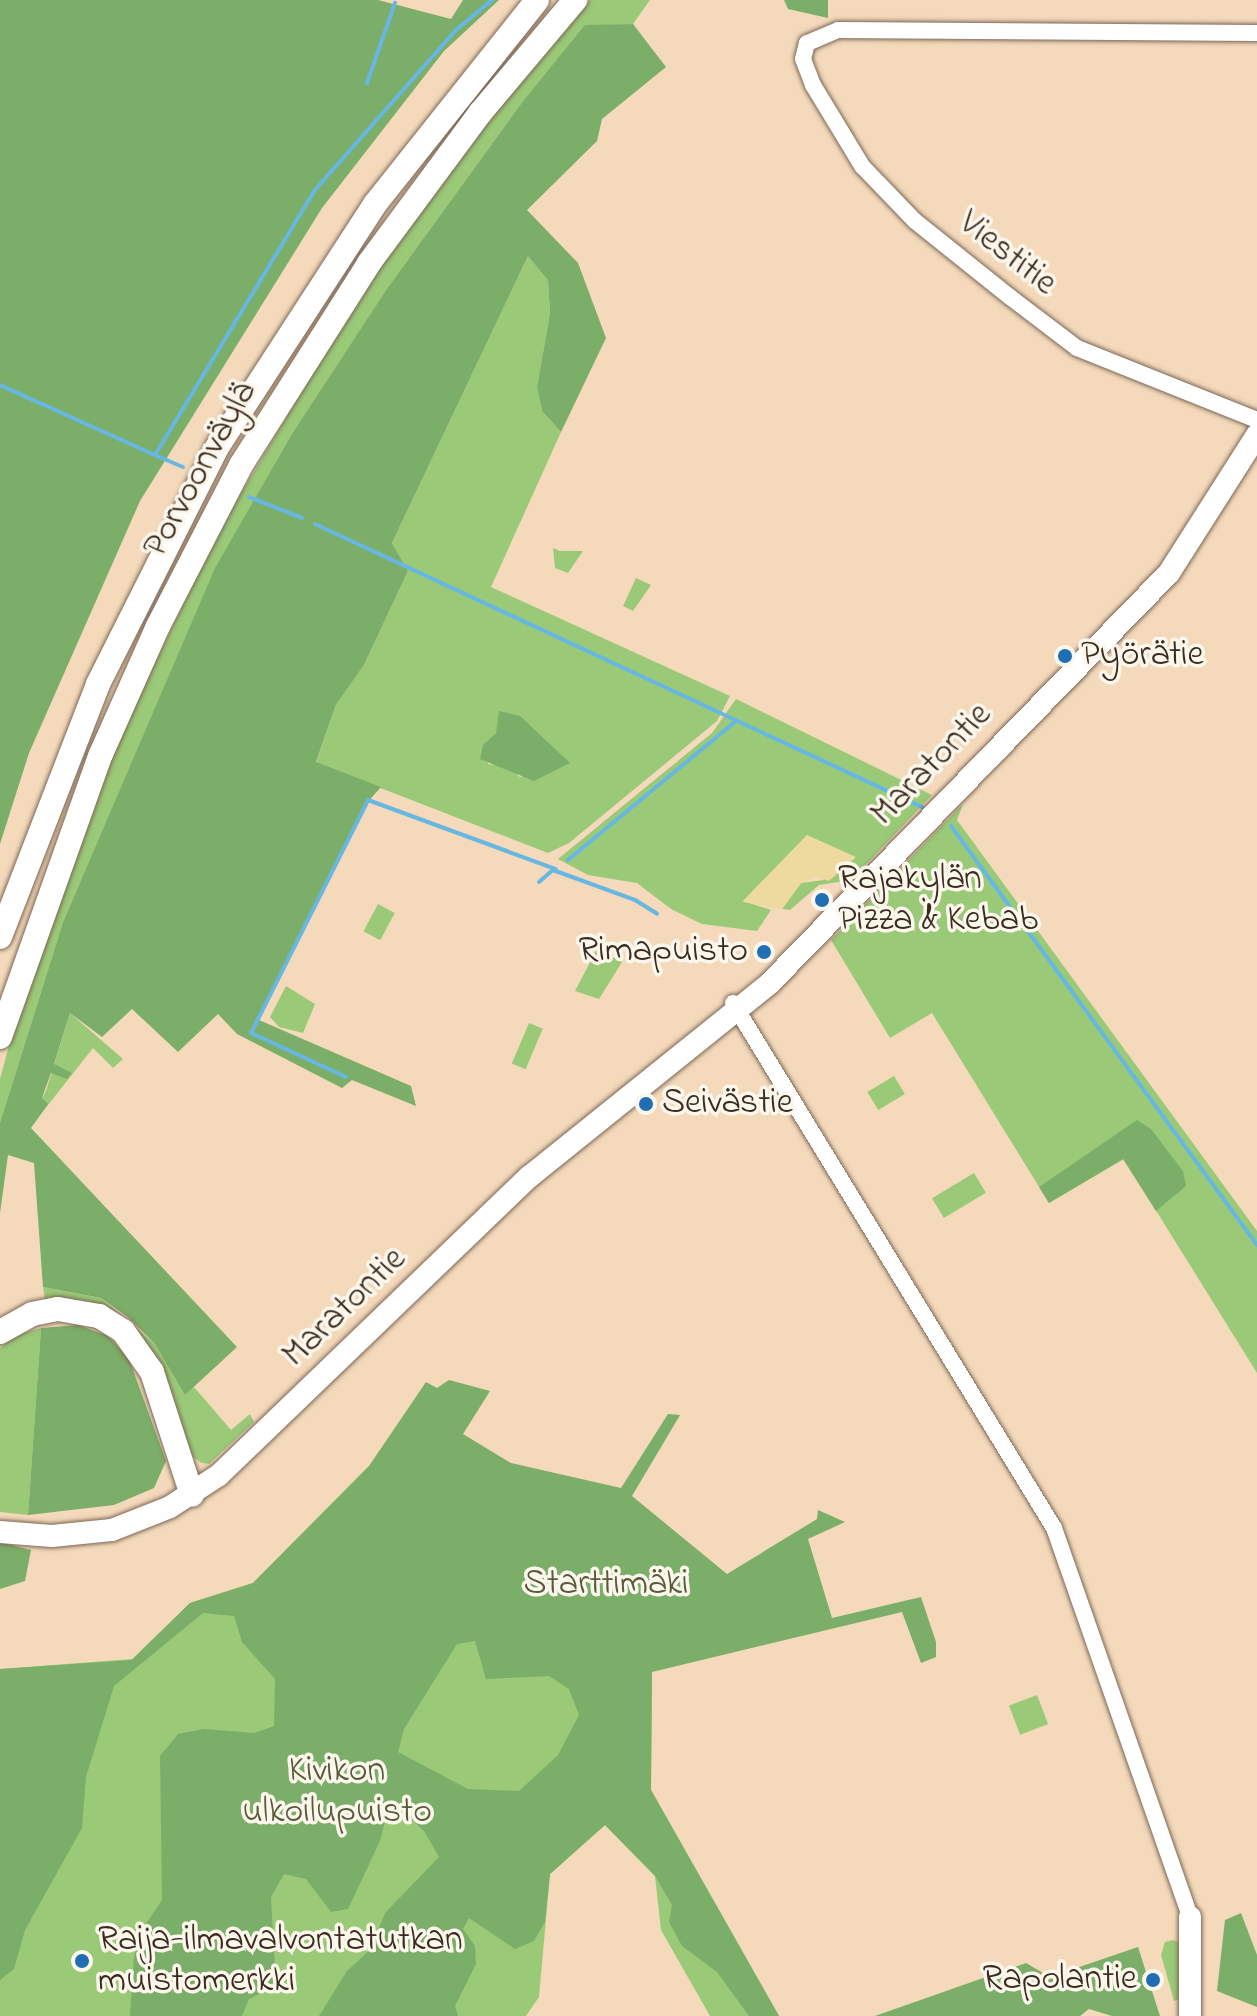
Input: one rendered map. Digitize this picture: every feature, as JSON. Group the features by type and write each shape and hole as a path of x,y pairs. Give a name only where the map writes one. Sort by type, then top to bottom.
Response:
{"highway":[{"name":"Porvoonväylä","path":"0,937 98,684 216,449 375,204 537,0"},
{"name":"Porvoonväylä","path":"0,1037 101,754 158,626 241,465 369,263 470,125 575,0"},
{"path":"0,1332 32,1314 58,1309 87,1312 123,1331 152,1372 192,1495"}],"main road":[{"name":"Maratontie","path":"0,1532 52,1536 112,1530 192,1495 243,1454 529,1177 698,1041 706,1026 736,1008 776,971 1136,604 1140,592 1196,530 1257,435"},
{"path":"1190,1917 1190,2016"}],"street":[{"name":"Viestitie","path":"1257,33 838,30 807,43 806,70 850,150 915,221 1077,348 1257,420"},
{"path":"736,1008 1044,1509 1067,1561 1190,1917"}],"green space":[{"path":"0,0 378,0 451,19 463,0 499,0 444,51 322,208 140,501 29,753 0,844"},
{"path":"590,0 650,0 633,24 585,26 523,101 386,290 293,432 215,569 63,922 0,1123 0,1079 14,1027 113,751 217,534 355,302 494,114"},
{"path":"784,0 828,0 828,18 788,9"},
{"path":"633,24 666,67 602,119 597,141 527,210 578,263 606,338 561,432 542,411 537,387 550,313 548,280 528,256 392,543 408,571 364,665 336,705 316,762 381,787 366,804 259,1020 411,1086 416,1106 352,1080 342,1088 237,1034 218,1014 178,1052 132,1009 102,1037 70,1013 54,1064 72,1073 67,1079 51,1073 42,1098 48,1104 31,1128 237,1347 185,1395 155,1344 128,1317 101,1298 43,1287 34,1163 8,1155 0,1213 0,1123 63,922 215,568 293,432 386,290 523,101 585,25"},
{"path":"528,256 548,279 550,313 537,387 542,411 561,432 491,587 730,696 717,721 569,843 548,853 316,763 336,705 364,665 408,571 392,543","holes":["496,733 547,742 569,763 520,777 509,767 488,764 490,739"]},
{"path":"553,548 583,551 568,573 555,568"},
{"path":"636,578 651,585 633,611 623,606"},
{"path":"736,699 932,795 851,880 819,885 790,910 782,909 801,883 824,880 807,835 743,901 771,910 757,931 702,924 671,909 637,883 588,875 558,859 712,733"},
{"path":"499,711 520,716 570,763 534,781 480,759 483,745 496,733"},
{"path":"963,804 957,820 1257,1231 1257,1373 1124,1159 1049,1203 932,1013 890,1038 831,940"},
{"path":"378,904 395,913 380,940 363,931"},
{"path":"597,949 622,962 599,999 575,991"},
{"path":"286,986 315,1004 303,1033 279,1027 270,1017"},
{"path":"70,1013 123,1059 113,1068 93,1048 33,1124 30,1121 46,1091"},
{"path":"529,1023 543,1029 526,1069 512,1064"},
{"path":"894,1076 905,1094 878,1110 867,1092"},
{"path":"1137,1120 1151,1129 1183,1171 1186,1186 1156,1211 1123,1159 1049,1203 1039,1187"},
{"path":"974,1173 986,1193 944,1218 932,1198"},
{"path":"43,1287 101,1298 155,1344 185,1394 194,1387 231,1430 250,1414 254,1422 209,1464 202,1463 186,1452 165,1394 96,1310 45,1299"},
{"path":"78,1325 108,1336 129,1359 166,1461 154,1488 114,1505 28,1515 41,1328"},
{"path":"41,1328 28,1515 0,1512 0,1348 14,1336"},
{"name":"Kivikon ulkoilupuisto","path":"449,1380 490,1391 463,1434 511,1463 621,1488 668,1414 680,1415 632,1496 727,1574 817,1519 818,1510 845,1522 808,1539 832,1618 921,1597 936,1642 936,1657 921,1663 902,1612 652,1672 651,1790 779,2016 749,2016 717,1972 682,1946 669,1922 672,1905 655,1876 605,1825 550,1874 545,1922 534,1941 515,1949 469,1918 463,1929 475,1946 476,1964 455,2006 458,2016 319,2016 347,1971 370,1950 385,1913 439,1857 424,1831 400,1809 387,1814 380,1841 348,1909 331,1912 306,1879 284,1874 271,1897 276,1986 249,1999 242,2016 130,2016 134,1956 145,1925 162,1900 160,1756 178,1734 204,1729 254,1733 274,1726 275,1679 242,1642 234,1616 203,1613 114,1686 86,1777 82,1828 25,1930 14,1969 0,1980 0,1669 132,1660 190,1603 253,1583 369,1466 426,1382 437,1388","holes":["475,1641 486,1679 549,1676 569,1689 579,1715 558,1755 519,1791 468,1789 398,1752 404,1729 457,1644"]},
{"name":"Kivikon ulkoilupuisto","path":"369,1466 652,1672 651,1790 779,2016 710,2016 661,1930 655,1876 605,1825 550,1874 539,1997 526,2016 0,2016 0,1669 132,1659 190,1603 253,1583"},
{"path":"0,1542 31,1550 25,1581 0,1589"},
{"path":"1037,1695 1048,1724 1020,1735 1009,1706"},
{"path":"1241,1913 1257,1955 1257,2007 1217,1991 1225,1920"},
{"path":"1173,1940 1181,1943 1185,1997 1174,2001 1161,1955 1165,1942"},
{"path":"1138,1947 1160,2016 1112,2016 1089,2009 1080,2016 875,2016 1026,1963 1050,1977"}],"sand":[{"path":"807,835 856,857 829,881 816,877 801,883 782,909 743,902"}],"waterway":[{"path":"183,467 155,455 314,191 456,30 492,0"},
{"path":"367,83 395,3"},
{"path":"0,385 155,455"},
{"path":"249,497 302,518"},
{"path":"315,524 922,807"},
{"path":"568,860 737,720"},
{"path":"346,1077 251,1033 368,800 556,869"},
{"path":"951,826 1257,1245"},
{"path":"539,882 553,870 635,900 657,914"}],"place":[{"name":"Pyörätie","path":"1065,656"},
{"name":"Rajakylän Pizza & Kebab","path":"822,900"},
{"name":"Rimapuisto","path":"764,952"},
{"name":"Seivästie","path":"646,1104"},
{"name":"Raija-ilmavalvontatutkan muistomerkki","path":"82,1961"},
{"name":"Rapolantie","path":"1153,1980"}],"park label":[{"name":"Starttimäki","path":"606,1585"}]}
